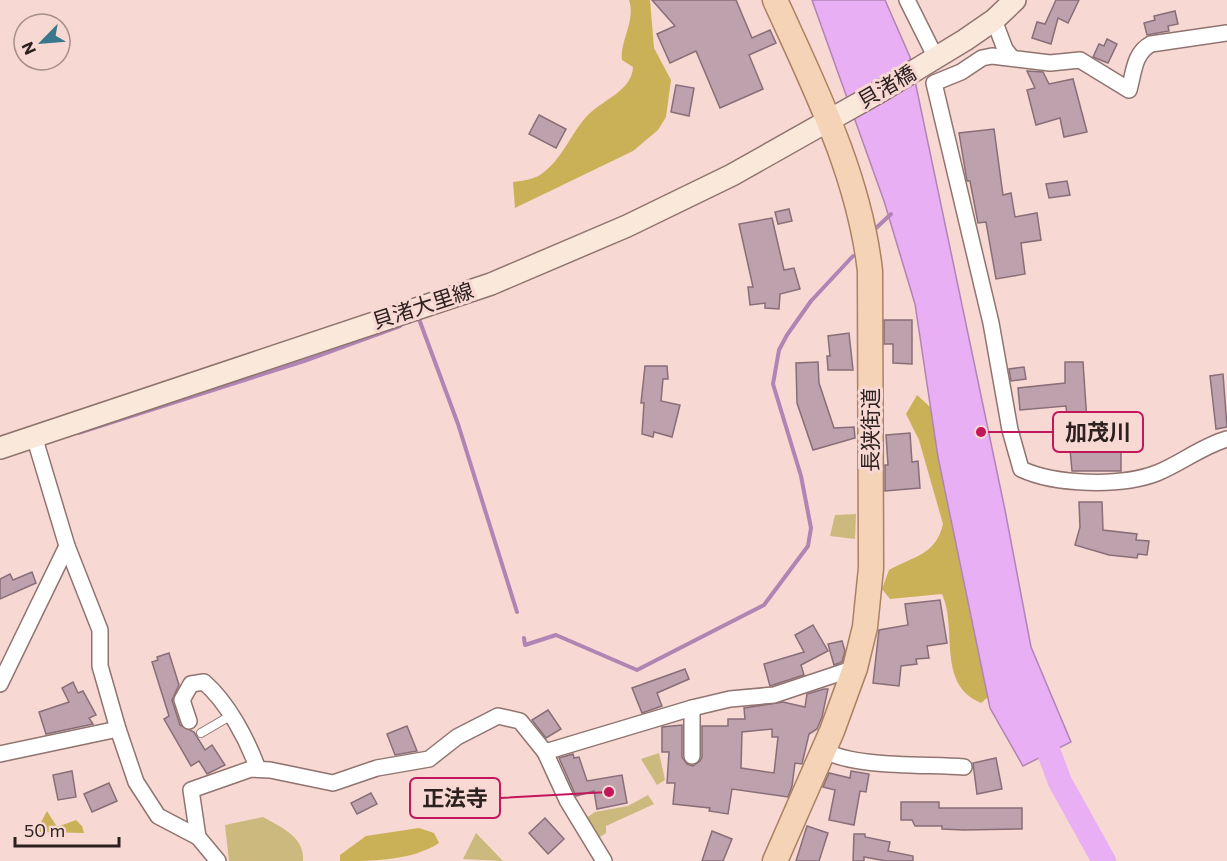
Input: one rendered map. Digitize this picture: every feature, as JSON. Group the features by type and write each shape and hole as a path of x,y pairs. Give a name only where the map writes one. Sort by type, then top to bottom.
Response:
{"main road":[{"name":"長狭街道","path":"775,0 836,117 856,194 870,271 871,568 865,627 855,668 823,750 775,861"}],"street":[{"path":"907,0 933,60"},
{"name":"貝渚橋","path":"836,117 933,60 994,20 1015,0"},
{"path":"994,20 1005,49 1012,58"},
{"path":"1227,33 1151,44 1143,48 1138,53 1130,90 1080,60 1050,63 1012,58 982,58 961,72 934,83 991,323 1010,430 1022,469 1035,475 1100,483 1135,478 1155,474 1227,439"},
{"name":"貝渚大里線","path":"0,447 491,284 684,200 836,117"},
{"path":"34,436 67,546 99,630 100,666 136,782 158,816 198,837 218,861"},
{"path":"0,684 67,546"},
{"path":"545,752 692,708 730,699 774,695 855,668"},
{"path":"189,722 182,700 191,684 204,682 214,692 245,740 258,769"},
{"path":"692,708 692,756"},
{"path":"198,837 190,790 251,769 333,783 377,768 429,759 457,737 498,716 520,721 545,752 567,800 604,861"},
{"path":"0,754 118,729"},
{"path":"823,750 836,757 964,767"}],"lane":[{"path":"201,734 230,716"}],"shaded area":[{"path":"629,0 650,0 654,48 671,80 666,117 658,130 633,151 515,208 513,182 533,178 551,166 590,113 628,82 633,67 622,60 622,53 631,15"},
{"path":"812,0 885,0 910,57 1005,510 1031,647 1071,742 1023,766 990,708 938,457 915,304 884,201"},
{"path":"917,395 939,415 1004,683 981,703 967,694 958,683 953,670 949,624 942,594 890,599 882,589 889,570 929,548 940,534 943,524 919,440 906,414"},
{"path":"856,514 855,539 830,536 835,515"},
{"path":"659,753 665,780 657,785 641,759"},
{"path":"648,795 654,804 606,826 606,833 594,841 583,820 595,812 628,806"},
{"path":"47,811 57,827 76,820 82,826 84,833 40,832 39,826"},
{"path":"263,817 296,839 303,853 303,861 229,861 225,825"},
{"path":"419,828 434,833 439,843 404,857 340,861 340,855 366,836"},
{"path":"476,833 503,861 463,859"}],"building":[{"path":"652,0 736,0 752,38 770,30 776,43 749,55 763,89 720,108 696,51 670,63 657,34 675,26"},
{"path":"1056,0 1079,0 1068,23 1058,18 1051,44 1032,38 1037,22 1045,24"},
{"path":"1175,11 1178,24 1168,26 1169,31 1147,35 1144,23 1155,20 1154,16"},
{"path":"1107,39 1117,44 1108,63 1093,57 1099,44 1104,46"},
{"path":"1027,71 1043,72 1049,84 1073,79 1087,132 1064,137 1060,118 1036,125 1027,90 1035,88"},
{"path":"676,85 694,88 689,116 671,112"},
{"path":"539,115 566,129 556,148 529,134"},
{"path":"994,129 1003,195 1011,193 1015,217 1037,213 1041,240 1021,243 1025,274 996,279 986,222 978,223 970,181 967,181 959,133"},
{"path":"1067,181 1070,195 1049,198 1046,184"},
{"path":"789,209 792,221 778,224 775,212"},
{"path":"772,218 784,270 794,268 800,289 780,294 779,309 765,308 765,303 750,305 748,287 753,287 739,224"},
{"path":"884,320 912,320 912,364 893,363 893,344 884,344"},
{"path":"849,333 853,370 828,370 827,356 830,356 828,336"},
{"path":"818,362 819,383 834,428 854,427 855,438 813,450 797,403 796,363"},
{"path":"1065,362 1083,362 1089,452 1121,451 1121,471 1072,471 1066,406 1020,410 1018,388 1065,383"},
{"path":"645,366 667,366 668,379 663,379 661,401 680,405 672,437 654,432 653,437 642,434 644,403 641,403"},
{"path":"1024,367 1026,379 1011,381 1009,369"},
{"path":"1223,374 1227,427 1216,429 1210,376"},
{"path":"910,433 912,462 918,461 920,488 885,491 885,465 888,465 886,435"},
{"path":"1079,502 1102,502 1103,530 1137,534 1136,540 1149,541 1147,555 1138,554 1137,558 1109,555 1075,545 1080,527"},
{"path":"32,572 36,583 0,599 0,579 10,574 13,580"},
{"path":"940,600 947,643 927,646 929,658 916,659 917,664 901,666 899,686 873,683 879,630 908,625 905,604"},
{"path":"813,625 828,651 801,665 804,675 770,686 764,664 804,652 795,635"},
{"path":"842,641 845,651 842,662 834,665 828,644"},
{"path":"169,653 179,685 172,700 180,725 194,732 205,750 212,745 225,765 207,774 199,761 191,766 164,719 169,716 152,662 158,660 157,657"},
{"path":"685,669 689,679 657,693 662,706 642,713 632,688"},
{"path":"73,682 78,693 83,691 96,715 89,718 93,724 46,734 39,712 69,702 62,688"},
{"path":"828,689 822,717 817,729 809,734 802,764 795,763 788,797 732,789 728,814 709,811 710,808 673,804 675,783 667,783 669,752 662,752 662,727 682,725 682,757 687,764 693,766 702,757 702,726 728,726 728,719 745,719 744,708 783,702 805,707 807,694","holes":["772,729 772,737 778,737 774,773 741,768 742,732"]},
{"path":"548,710 561,729 546,738 532,720"},
{"path":"407,726 417,751 395,755 387,734"},
{"path":"573,754 574,758 579,757 587,781 622,775 627,803 597,809 594,791 576,796 559,758"},
{"path":"996,758 1002,789 977,794 973,763"},
{"path":"72,771 76,797 58,800 53,775"},
{"path":"851,771 869,774 866,792 860,791 854,825 829,820 835,790 823,787 829,773 850,778"},
{"path":"109,783 117,801 92,812 84,794"},
{"path":"371,793 377,804 357,814 351,803"},
{"path":"901,802 939,802 939,808 1022,808 1022,829 964,830 942,829 942,826 915,826 912,820 901,820"},
{"path":"545,818 564,839 548,854 529,833"},
{"path":"807,826 828,833 819,861 796,861"},
{"path":"712,831 732,839 723,861 702,861"},
{"path":"854,834 865,834 865,837 890,842 888,851 913,856 913,861 886,861 864,857 864,861 853,861"}],"waterway":[{"path":"874,230 891,214"},
{"path":"524,638 525,645 556,635 637,670 764,605 808,546 811,528 801,476 773,384 779,350 811,301 853,256"},
{"path":"419,319 458,424 517,612"},
{"path":"78,433 304,361 400,326"},
{"path":"1038,723 1060,782 1104,861"}],"place":[{"name":"加茂川","path":"981,432"},
{"name":"正法寺","path":"609,792"}]}
